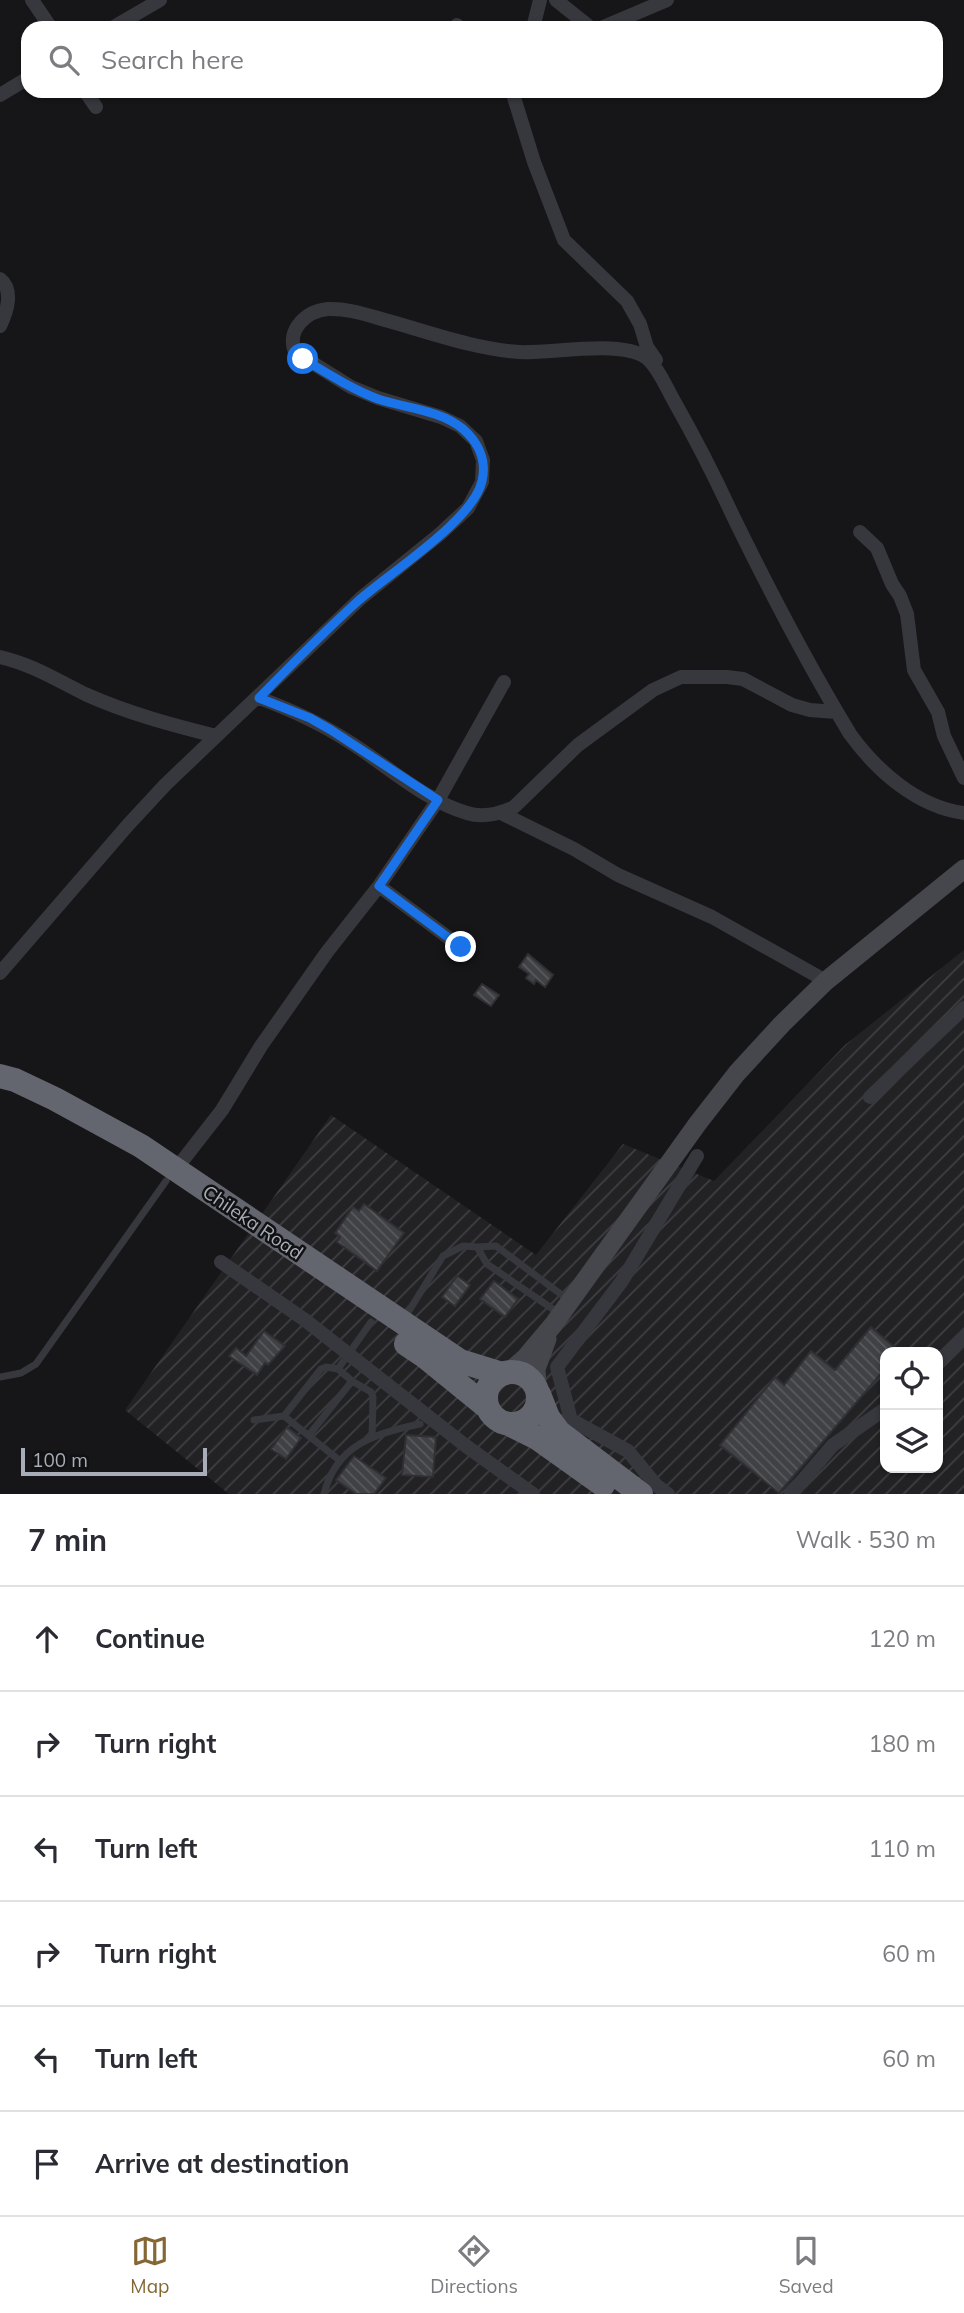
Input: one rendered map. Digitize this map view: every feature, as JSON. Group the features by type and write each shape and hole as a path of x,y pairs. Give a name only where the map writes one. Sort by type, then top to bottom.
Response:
{"highway":[{"name":"Chileka Road","path":"0,1076 15,1080 92,1118 141,1146 171,1175 371,1322 424,1356 488,1408 496,1419 537,1438 615,1494"},
{"path":"0,1090 9,1092 171,1175"},
{"name":"Chileka Road","path":"171,1175 460,1361 528,1376 538,1391"},
{"path":"488,1408 488,1388 491,1382 505,1373"},
{"path":"509,1424 523,1422 534,1414 539,1401 538,1391"},
{"path":"538,1391 548,1417 559,1432 641,1494"}],"main road":[{"path":"505,1373 526,1357 561,1314 737,1073 826,981 964,869"},
{"path":"538,1391 536,1369 561,1314"}],"street":[{"path":"32,0 46,21"},
{"path":"124,21 160,0"},
{"path":"535,21 540,0"},
{"path":"556,0 582,21"},
{"path":"617,21 667,0"},
{"path":"0,95 21,82"},
{"path":"90,98 96,107"},
{"path":"514,98 534,162 564,240 626,301 640,324 647,347 658,362 660,374"},
{"path":"0,279 7,288 8,297 0,326"},
{"path":"0,973 128,825 321,635 361,598 450,526 468,508 482,482 483,460 475,441 460,426 351,387 295,352 291,342 295,330 315,312 341,310 497,349 537,352 617,348 631,350 650,361 660,374 704,454 771,591 836,712 863,753 883,772 914,794 939,807 964,813"},
{"path":"860,532 877,548 891,584 900,596 906,614 914,670 938,712 944,736 964,778"},
{"path":"0,657 32,667 87,694 163,722 216,736"},
{"path":"259,698 310,718 438,800 467,813 484,816 501,813 524,799 561,761 596,731 653,690 681,677 743,679 792,705 810,710 836,712"},
{"path":"171,1175 222,1110 267,1037 379,886 438,800 504,682"},
{"path":"501,813 574,849 618,875 712,917 826,981"},
{"path":"379,886 461,947"},
{"path":"870,1097 964,1008"},
{"path":"668,1494 656,1485 628,1451 571,1420 557,1367 622,1281 697,1156"},
{"path":"221,1262 349,1353 466,1446 533,1494"},
{"path":"943,1357 964,1337"},
{"path":"791,1494 833,1445 884,1410"}],"lane":[{"path":"0,1377 22,1373 36,1364 171,1175"},
{"path":"402,1322 443,1256 463,1246 496,1246 561,1314"},
{"path":"477,1247 486,1264 561,1314"},
{"path":"338,1368 371,1322"},
{"path":"254,1420 284,1416 321,1369 338,1368 352,1381 371,1392 372,1438"},
{"path":"309,1435 352,1381"},
{"path":"284,1416 339,1460"},
{"path":"324,1494 331,1471 356,1445 392,1430 420,1424"}],"shaded area":[{"path":"964,950 964,1494 229,1494 125,1410 331,1115 536,1255 623,1144 714,1181 845,1045"}],"building":[{"path":"528,954 553,975 545,987 536,980 534,984 526,978 529,974 519,967"},
{"path":"482,984 499,995 491,1006 474,995"},
{"path":"364,1204 404,1233 377,1271 337,1242 340,1237 335,1233 353,1207 359,1211"},
{"path":"457,1276 470,1285 455,1306 442,1297"},
{"path":"494,1281 518,1299 505,1317 480,1299"},
{"path":"871,1327 894,1347 880,1347 880,1375 779,1493 720,1445 775,1377 784,1385 811,1351 835,1370"},
{"path":"264,1331 285,1346 268,1365 265,1363 257,1375 229,1356 236,1348 246,1356"},
{"path":"287,1427 301,1438 286,1459 271,1449"},
{"path":"406,1435 436,1437 433,1477 402,1475"},
{"path":"354,1456 386,1478 374,1494 356,1494 336,1480"}],"route":[{"path":"303,359 351,387 460,426 475,441 483,460 482,482 468,508 361,598 259,698 310,718 438,800 421,821 379,886 461,947"}]}
